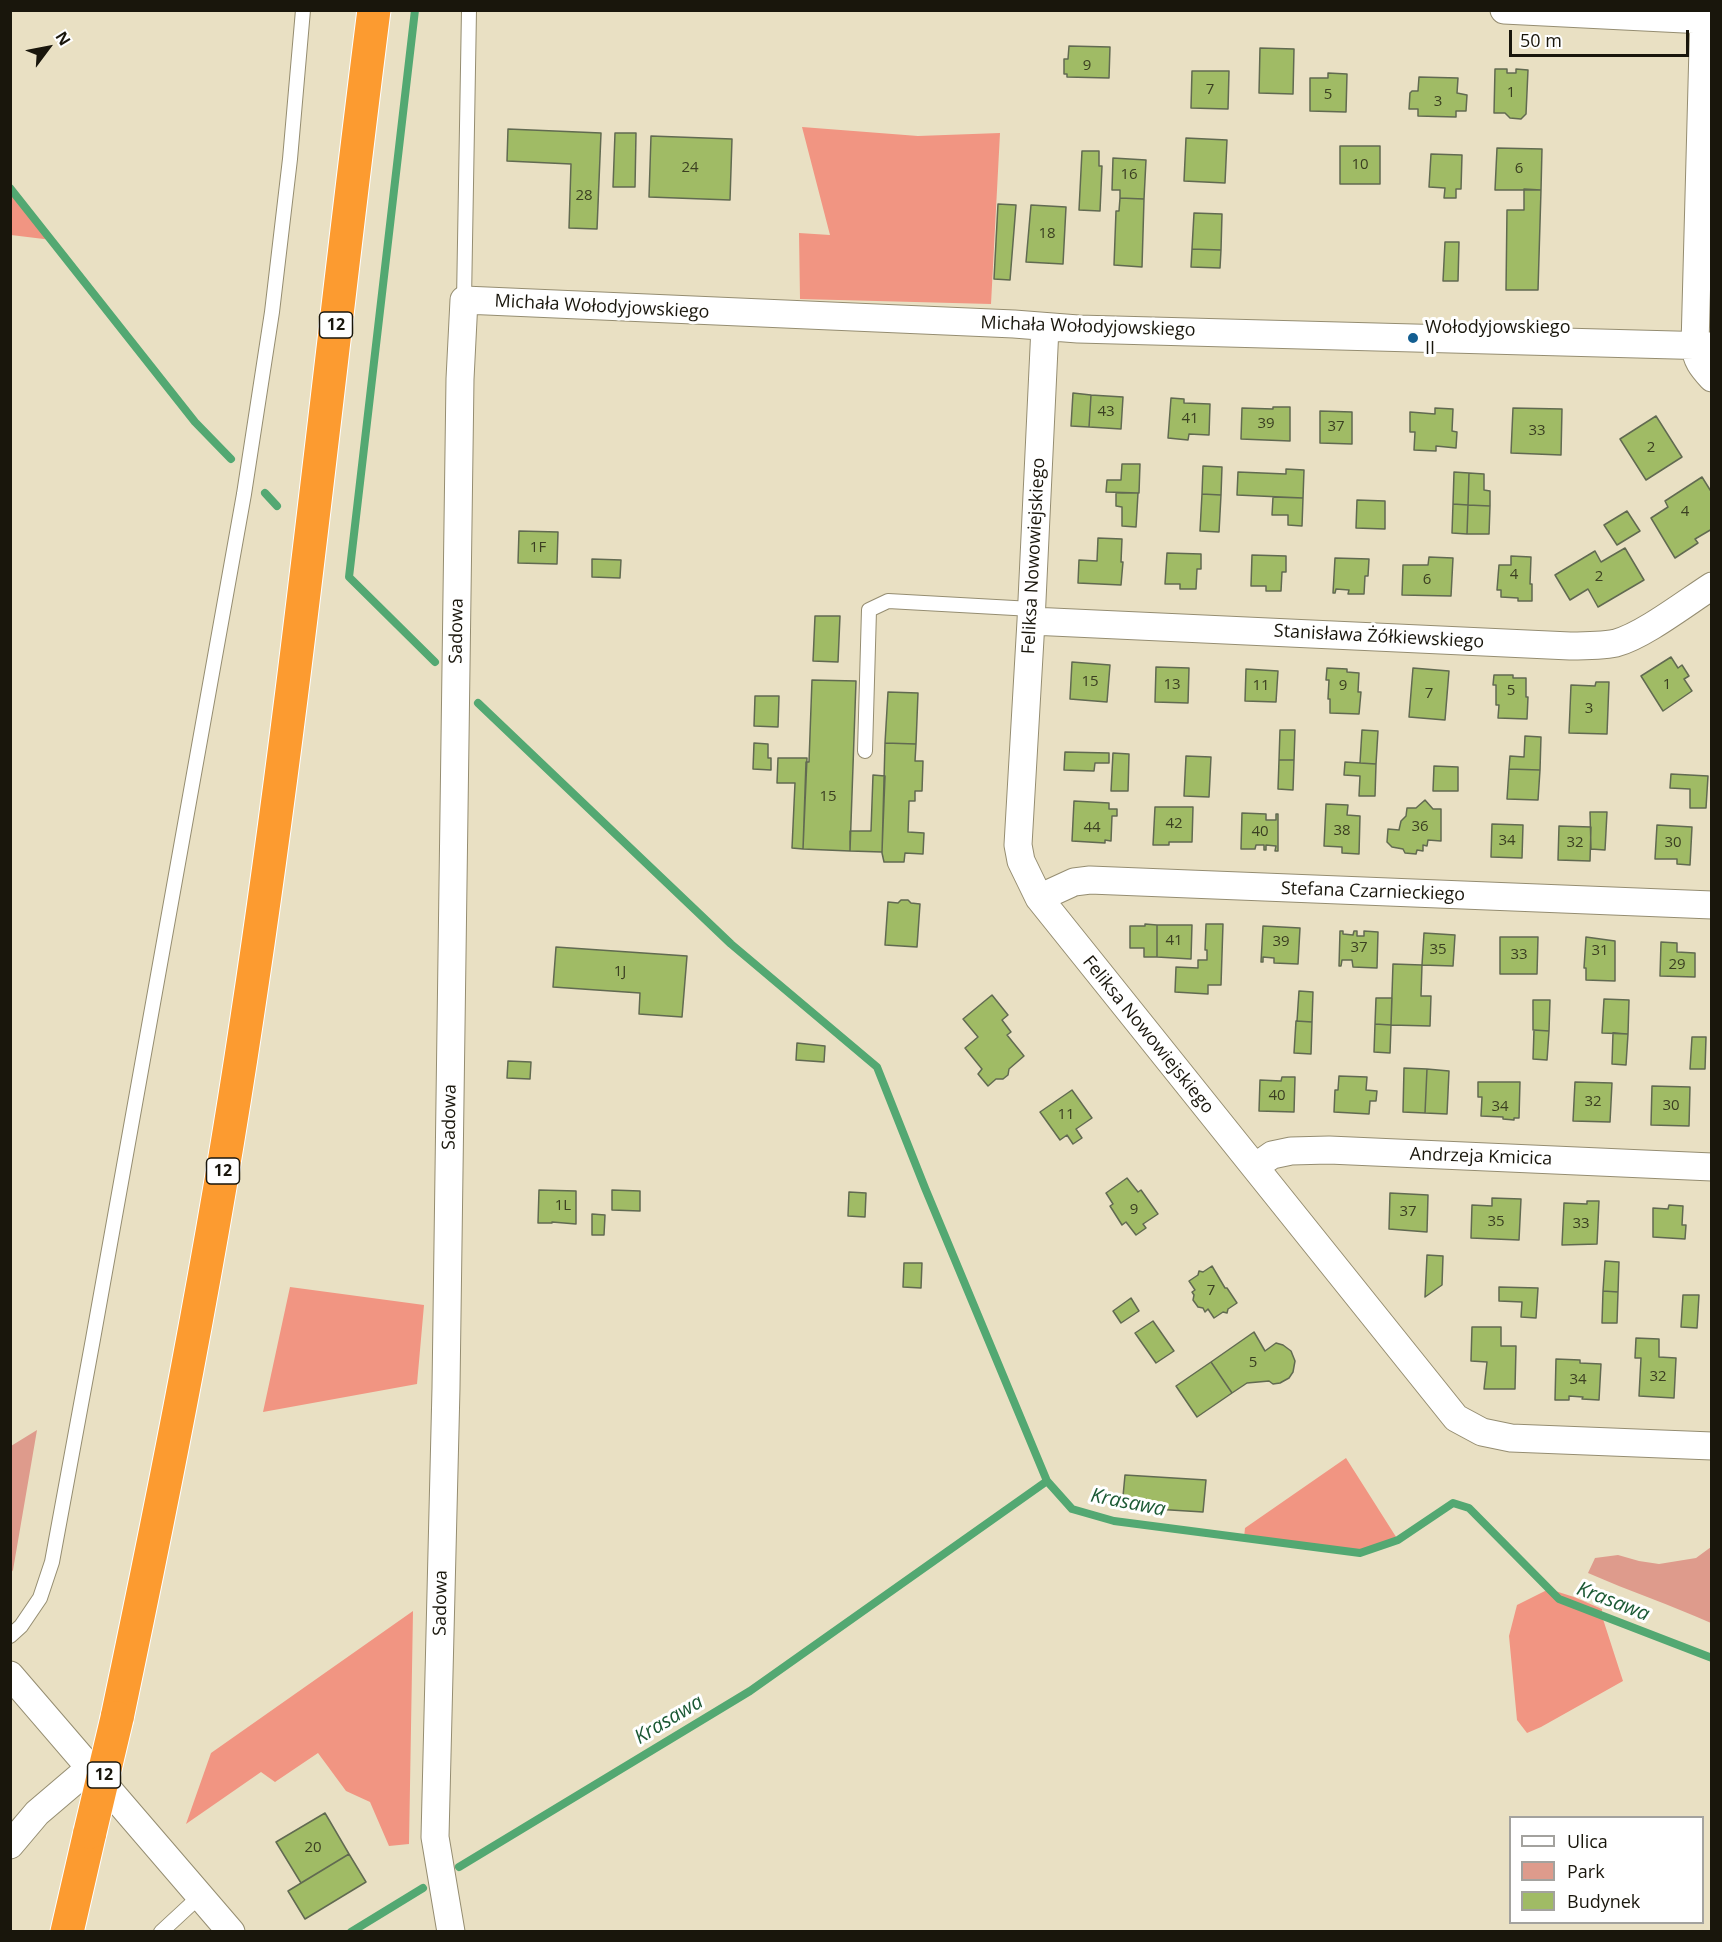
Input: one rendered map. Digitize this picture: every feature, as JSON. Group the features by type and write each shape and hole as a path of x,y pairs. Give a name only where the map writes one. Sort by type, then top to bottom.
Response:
{"highway":[{"name":"12","path":"67,1932 117,1718 156,1533 198,1311 248,1017 302,620 374,10"}],"street":[{"path":"1504,10 1704,15 1703,345 1696,356 1701,366 1712,378"},
{"name":"Michała Wołodyjowskiego","path":"464,300 1078,329 1703,345"},
{"name":"Sadowa","path":"451,1932 435,1837 446,1388 460,379 464,300"},
{"name":"Feliksa Nowowiejskiego","path":"1045,327 1032,615 1018,845 1021,861 1039,898 1456,1418 1482,1432 1511,1438 1712,1446"},
{"name":"Stanisława Żółkiewskiego","path":"1032,615 1558,646 1597,646 1619,642 1637,634 1712,586"},
{"name":"Stefana Czarnieckiego","path":"1039,898 1074,882 1090,880 1712,905"},
{"name":"Andrzeja Kmicica","path":"1256,1167 1272,1155 1291,1151 1329,1150 1712,1167"},
{"path":"10,1675 231,1932"},
{"path":"10,1845 37,1813 91,1767"}],"lane":[{"path":"10,1636 21,1626 40,1598 52,1562 61,1515 244,494 272,312 290,159 303,10"},
{"path":"464,300 469,10"},
{"path":"865,751 869,610 888,601 1032,615"},
{"path":"161,1932 201,1895"}],"green space":[{"path":"37,1430 13,1570 11,1573 11,1446"},
{"path":"1711,1547 1711,1623 1588,1573 1595,1558 1618,1555 1659,1564 1696,1558"}],"shaded area":[{"path":"802,127 918,136 1000,133 991,304 800,299 799,233 830,235"},
{"path":"11,188 52,240 11,235"},
{"path":"290,1287 424,1305 417,1384 263,1412"},
{"path":"1346,1458 1398,1540 1360,1553 1244,1538 1245,1528"},
{"path":"1549,1589 1602,1609 1602,1616 1623,1681 1527,1733 1517,1720 1509,1636 1517,1605"},
{"path":"413,1611 409,1844 389,1846 370,1802 346,1791 318,1753 275,1782 261,1772 186,1824 211,1753"}],"building":[{"path":"1069,46 1110,47 1109,78 1067,77 1067,74 1064,74 1064,59 1068,59"},
{"path":"1260,48 1294,49 1293,94 1259,93"},
{"path":"1495,69 1507,69 1507,73 1516,73 1516,69 1528,70 1526,114 1521,119 1510,118 1505,113 1494,113"},
{"path":"1192,71 1229,71 1228,109 1191,108"},
{"path":"1328,73 1347,74 1346,112 1310,111 1310,78 1328,78"},
{"path":"1419,77 1458,78 1457,93 1467,95 1466,111 1456,111 1456,117 1418,116 1418,109 1409,109 1410,93 1418,91"},
{"path":"508,129 601,133 597,229 569,228 571,164 507,161"},
{"path":"615,133 636,133 635,187 613,187"},
{"path":"651,136 732,139 730,200 649,197"},
{"path":"1186,138 1227,140 1225,183 1184,181"},
{"path":"1340,146 1380,146 1380,184 1340,184"},
{"path":"1497,148 1542,149 1541,190 1495,190"},
{"path":"1082,151 1099,151 1099,166 1102,166 1100,211 1079,210"},
{"path":"1431,154 1462,155 1461,189 1456,189 1456,198 1444,198 1445,188 1429,187"},
{"path":"1113,158 1146,160 1144,199 1120,198 1120,190 1112,190"},
{"path":"1524,189 1541,190 1538,290 1506,290 1507,210 1524,210"},
{"path":"1120,198 1144,199 1142,267 1114,265 1116,211 1119,211"},
{"path":"998,204 1016,205 1010,280 994,279"},
{"path":"1031,205 1066,207 1063,264 1026,262"},
{"path":"1194,213 1222,214 1221,250 1192,249"},
{"path":"1445,242 1459,242 1458,281 1443,281"},
{"path":"1192,249 1221,250 1220,268 1191,267"},
{"path":"1073,393 1091,395 1089,427 1071,426"},
{"path":"1091,395 1123,397 1121,429 1089,427"},
{"path":"1171,398 1184,399 1184,403 1210,404 1209,435 1189,434 1188,440 1168,438"},
{"path":"1273,407 1290,407 1290,441 1241,439 1242,408 1273,409"},
{"path":"1435,408 1453,409 1452,431 1457,432 1456,448 1436,446 1436,451 1414,450 1415,432 1410,432 1410,412 1435,414"},
{"path":"1513,408 1562,409 1561,455 1511,453"},
{"path":"1320,411 1352,412 1352,444 1320,443"},
{"path":"1656,416 1682,457 1646,480 1620,439"},
{"path":"1122,464 1140,464 1139,493 1106,492 1107,480 1121,480"},
{"path":"1203,466 1222,467 1221,495 1202,494"},
{"path":"1286,469 1304,470 1303,498 1237,495 1238,472 1286,474"},
{"path":"1454,472 1469,473 1468,505 1453,504"},
{"path":"1469,473 1484,474 1484,490 1490,491 1490,506 1468,505"},
{"path":"1702,477 1712,493 1712,529 1695,539 1698,543 1675,558 1651,518 1668,507 1665,501"},
{"path":"1116,493 1138,493 1136,527 1122,526 1122,507 1116,506"},
{"path":"1202,494 1221,495 1219,532 1200,531"},
{"path":"1273,497 1303,498 1302,526 1288,525 1288,515 1272,515"},
{"path":"1357,500 1385,501 1385,529 1356,528"},
{"path":"1453,504 1468,505 1467,534 1452,533"},
{"path":"1468,505 1490,506 1489,534 1467,534"},
{"path":"1627,511 1640,531 1617,545 1604,525"},
{"path":"519,531 558,532 557,564 518,563"},
{"path":"1098,538 1122,539 1121,585 1078,583 1079,560 1097,561"},
{"path":"1625,548 1644,580 1598,607 1588,589 1570,600 1555,575 1595,551 1601,562"},
{"path":"1167,553 1201,554 1201,569 1197,569 1196,589 1180,589 1180,584 1165,584"},
{"path":"1252,555 1286,556 1286,572 1282,572 1281,591 1266,591 1266,586 1251,586"},
{"path":"1511,556 1531,557 1532,601 1501,597 1501,590 1497,590 1499,565 1511,565"},
{"path":"1429,557 1453,558 1451,596 1402,595 1403,565 1428,565"},
{"path":"1335,558 1369,559 1364,594 1348,594 1349,590 1336,589 1333,593"},
{"path":"592,559 621,560 620,578 592,577"},
{"path":"815,616 840,616 838,662 813,661"},
{"path":"1671,657 1678,668 1682,665 1689,676 1684,679 1692,691 1663,711 1641,676"},
{"path":"1072,662 1110,665 1107,702 1070,699"},
{"path":"1156,667 1189,668 1188,703 1155,702"},
{"path":"1327,668 1347,669 1347,672 1359,673 1358,692 1361,692 1359,714 1330,713"},
{"path":"1413,668 1449,671 1445,720 1409,717"},
{"path":"1246,669 1278,671 1276,702 1245,701"},
{"path":"1494,675 1526,678 1527,719 1498,718 1499,705 1496,705"},
{"path":"812,680 856,681 850,851 803,849"},
{"path":"1596,682 1609,682 1607,734 1569,733 1571,685 1595,686"},
{"path":"888,692 918,693 916,744 885,743"},
{"path":"755,696 779,696 778,727 754,726"},
{"path":"1280,730 1295,730 1294,760 1279,760"},
{"path":"1362,730 1378,731 1376,764 1360,763"},
{"path":"1525,736 1541,737 1540,770 1509,769 1510,756 1524,757"},
{"path":"754,743 768,744 771,770 753,769"},
{"path":"885,743 916,744 915,761 923,761 922,791 915,791 915,801 909,801 908,832 924,833 923,854 905,853 904,862 884,862 882,853"},
{"path":"1065,752 1109,753 1109,763 1095,763 1094,771 1064,770"},
{"path":"1113,753 1129,754 1128,791 1111,791"},
{"path":"1186,756 1211,757 1209,797 1184,796"},
{"path":"778,758 807,758 803,849 792,848 795,783 777,783"},
{"path":"1279,760 1294,760 1293,790 1278,789"},
{"path":"1345,762 1376,764 1375,796 1359,796 1360,776 1344,775"},
{"path":"1434,766 1458,767 1458,791 1433,791"},
{"path":"1509,769 1540,770 1538,800 1507,799"},
{"path":"1671,774 1708,776 1706,808 1690,808 1690,789 1670,788"},
{"path":"873,775 885,776 882,852 850,851 850,831 871,831"},
{"path":"1425,800 1433,809 1441,809 1441,841 1428,840 1427,846 1423,845 1423,851 1417,850 1416,854 1405,853 1403,849 1392,847 1387,842 1388,829 1399,830 1407,808 1416,808"},
{"path":"1074,801 1109,803 1109,809 1117,809 1117,816 1112,816 1111,841 1105,840 1105,843 1072,841"},
{"path":"1326,804 1348,805 1347,815 1360,816 1359,854 1342,853 1342,847 1324,846"},
{"path":"1155,807 1193,807 1192,842 1153,845"},
{"path":"1590,812 1607,812 1605,850 1591,849"},
{"path":"1242,813 1266,814 1266,820 1276,820 1276,814 1278,814 1278,851 1275,851 1276,846 1266,845 1266,850 1264,850 1264,845 1256,845 1255,849 1241,849"},
{"path":"1492,824 1523,825 1522,858 1491,857"},
{"path":"1657,825 1692,827 1690,865 1677,864 1677,859 1655,859"},
{"path":"1559,826 1591,827 1590,861 1558,860"},
{"path":"901,900 920,904 917,947 885,945 888,902 898,903"},
{"path":"1145,924 1157,925 1157,957 1144,957 1144,948 1130,948 1130,926 1145,926"},
{"path":"1206,924 1223,924 1221,985 1208,985 1208,994 1175,992 1176,967 1198,968 1198,960 1207,960"},
{"path":"1157,925 1192,925 1191,959 1157,957"},
{"path":"1263,926 1300,928 1298,964 1274,963 1274,958 1263,957 1263,962 1261,962"},
{"path":"1340,931 1343,931 1343,934 1353,935 1354,931 1357,931 1357,936 1364,936 1364,931 1378,932 1377,968 1353,967 1352,960 1342,960 1339,966"},
{"path":"1424,933 1455,935 1453,966 1422,965"},
{"path":"1500,937 1538,937 1537,974 1500,974"},
{"path":"1586,937 1615,941 1615,981 1586,980 1586,968 1584,968"},
{"path":"1661,942 1677,943 1677,952 1695,953 1695,977 1660,976"},
{"path":"556,947 687,956 682,1017 639,1014 640,993 553,987"},
{"path":"1393,964 1422,965 1421,996 1431,996 1430,1026 1391,1025"},
{"path":"1299,991 1313,992 1312,1022 1297,1021"},
{"path":"992,995 1008,1015 1002,1020 1011,1032 1007,1035 1024,1056 1009,1069 1008,1075 1003,1079 996,1079 988,1086 978,1074 982,1069 965,1048 978,1037 963,1019"},
{"path":"1376,998 1392,998 1391,1025 1375,1024"},
{"path":"1604,999 1629,1000 1628,1034 1602,1033"},
{"path":"1533,1000 1550,1000 1549,1031 1533,1030"},
{"path":"1296,1021 1312,1022 1311,1054 1294,1053"},
{"path":"1375,1024 1391,1025 1390,1053 1374,1052"},
{"path":"1534,1030 1549,1031 1547,1060 1533,1059"},
{"path":"1613,1033 1628,1034 1626,1065 1612,1064"},
{"path":"1692,1037 1706,1037 1705,1069 1690,1069"},
{"path":"797,1043 825,1046 824,1062 796,1060"},
{"path":"508,1061 531,1062 530,1079 507,1078"},
{"path":"1404,1068 1427,1069 1425,1113 1403,1112"},
{"path":"1427,1069 1449,1071 1447,1114 1425,1113"},
{"path":"1339,1076 1367,1077 1366,1090 1377,1091 1376,1101 1370,1101 1369,1114 1334,1112 1335,1090 1338,1090"},
{"path":"1282,1077 1295,1077 1294,1112 1259,1111 1260,1080 1281,1081"},
{"path":"1478,1082 1520,1082 1519,1118 1514,1118 1514,1120 1481,1116 1482,1097 1478,1097"},
{"path":"1575,1082 1612,1083 1610,1122 1573,1121"},
{"path":"1652,1086 1690,1087 1689,1126 1651,1125"},
{"path":"1072,1090 1092,1118 1076,1129 1082,1138 1073,1144 1067,1135 1060,1140 1040,1112"},
{"path":"1127,1178 1138,1192 1141,1190 1158,1214 1143,1224 1146,1228 1136,1235 1126,1222 1122,1225 1110,1206 1113,1204 1106,1193"},
{"path":"539,1190 576,1191 576,1224 538,1223"},
{"path":"612,1190 640,1191 640,1211 612,1210"},
{"path":"849,1192 866,1193 865,1217 848,1216"},
{"path":"1390,1193 1428,1195 1427,1232 1389,1229"},
{"path":"1492,1198 1521,1199 1519,1240 1471,1238 1472,1205 1492,1206"},
{"path":"1587,1201 1599,1201 1597,1244 1562,1245 1564,1203 1587,1204"},
{"path":"1669,1205 1683,1206 1682,1225 1686,1225 1685,1239 1653,1237 1653,1208 1668,1209"},
{"path":"592,1214 605,1215 604,1235 592,1235"},
{"path":"1427,1255 1443,1256 1442,1285 1425,1297"},
{"path":"1605,1261 1619,1262 1618,1292 1603,1291"},
{"path":"904,1263 922,1263 921,1288 903,1287"},
{"path":"1212,1266 1237,1303 1228,1309 1227,1313 1223,1312 1214,1318 1208,1309 1205,1312 1193,1300 1192,1292 1195,1290 1189,1281 1198,1275 1199,1271 1203,1272"},
{"path":"1499,1287 1538,1288 1536,1318 1521,1317 1522,1302 1499,1301"},
{"path":"1603,1291 1618,1292 1617,1323 1602,1323"},
{"path":"1683,1295 1699,1295 1697,1328 1681,1327"},
{"path":"1131,1298 1139,1311 1121,1323 1113,1311"},
{"path":"1153,1321 1174,1351 1156,1363 1135,1333"},
{"path":"1472,1327 1501,1327 1501,1346 1516,1346 1515,1389 1484,1389 1487,1362 1471,1361"},
{"path":"1254,1332 1265,1351 1276,1343 1291,1351 1295,1361 1293,1372 1289,1378 1280,1383 1273,1384 1269,1381 1247,1383 1232,1393 1211,1362"},
{"path":"1636,1338 1659,1339 1659,1357 1676,1358 1674,1398 1639,1396 1641,1358 1635,1358"},
{"path":"1556,1359 1601,1364 1599,1400 1569,1396 1569,1400 1555,1400"},
{"path":"1211,1362 1232,1393 1197,1417 1176,1386"},
{"path":"1125,1475 1206,1480 1203,1512 1122,1507"},
{"path":"325,1813 349,1854 301,1883 276,1842"},
{"path":"349,1854 366,1882 305,1919 288,1891"}],"waterway":[{"path":"415,10 349,577 435,662"},
{"path":"10,188 195,422 231,459"},
{"path":"265,493 277,506"},
{"path":"478,703 731,944 877,1067 1047,1481 1072,1509 1114,1521 1360,1553 1398,1540 1453,1503 1469,1508 1559,1599 1712,1658"},
{"name":"Krasawa","path":"459,1867 750,1691 1047,1481"},
{"name":"Krasawa","path":"351,1932 423,1888"}],"place":[{"name":"Wołodyjowskiego II","path":"1413,338"}]}
